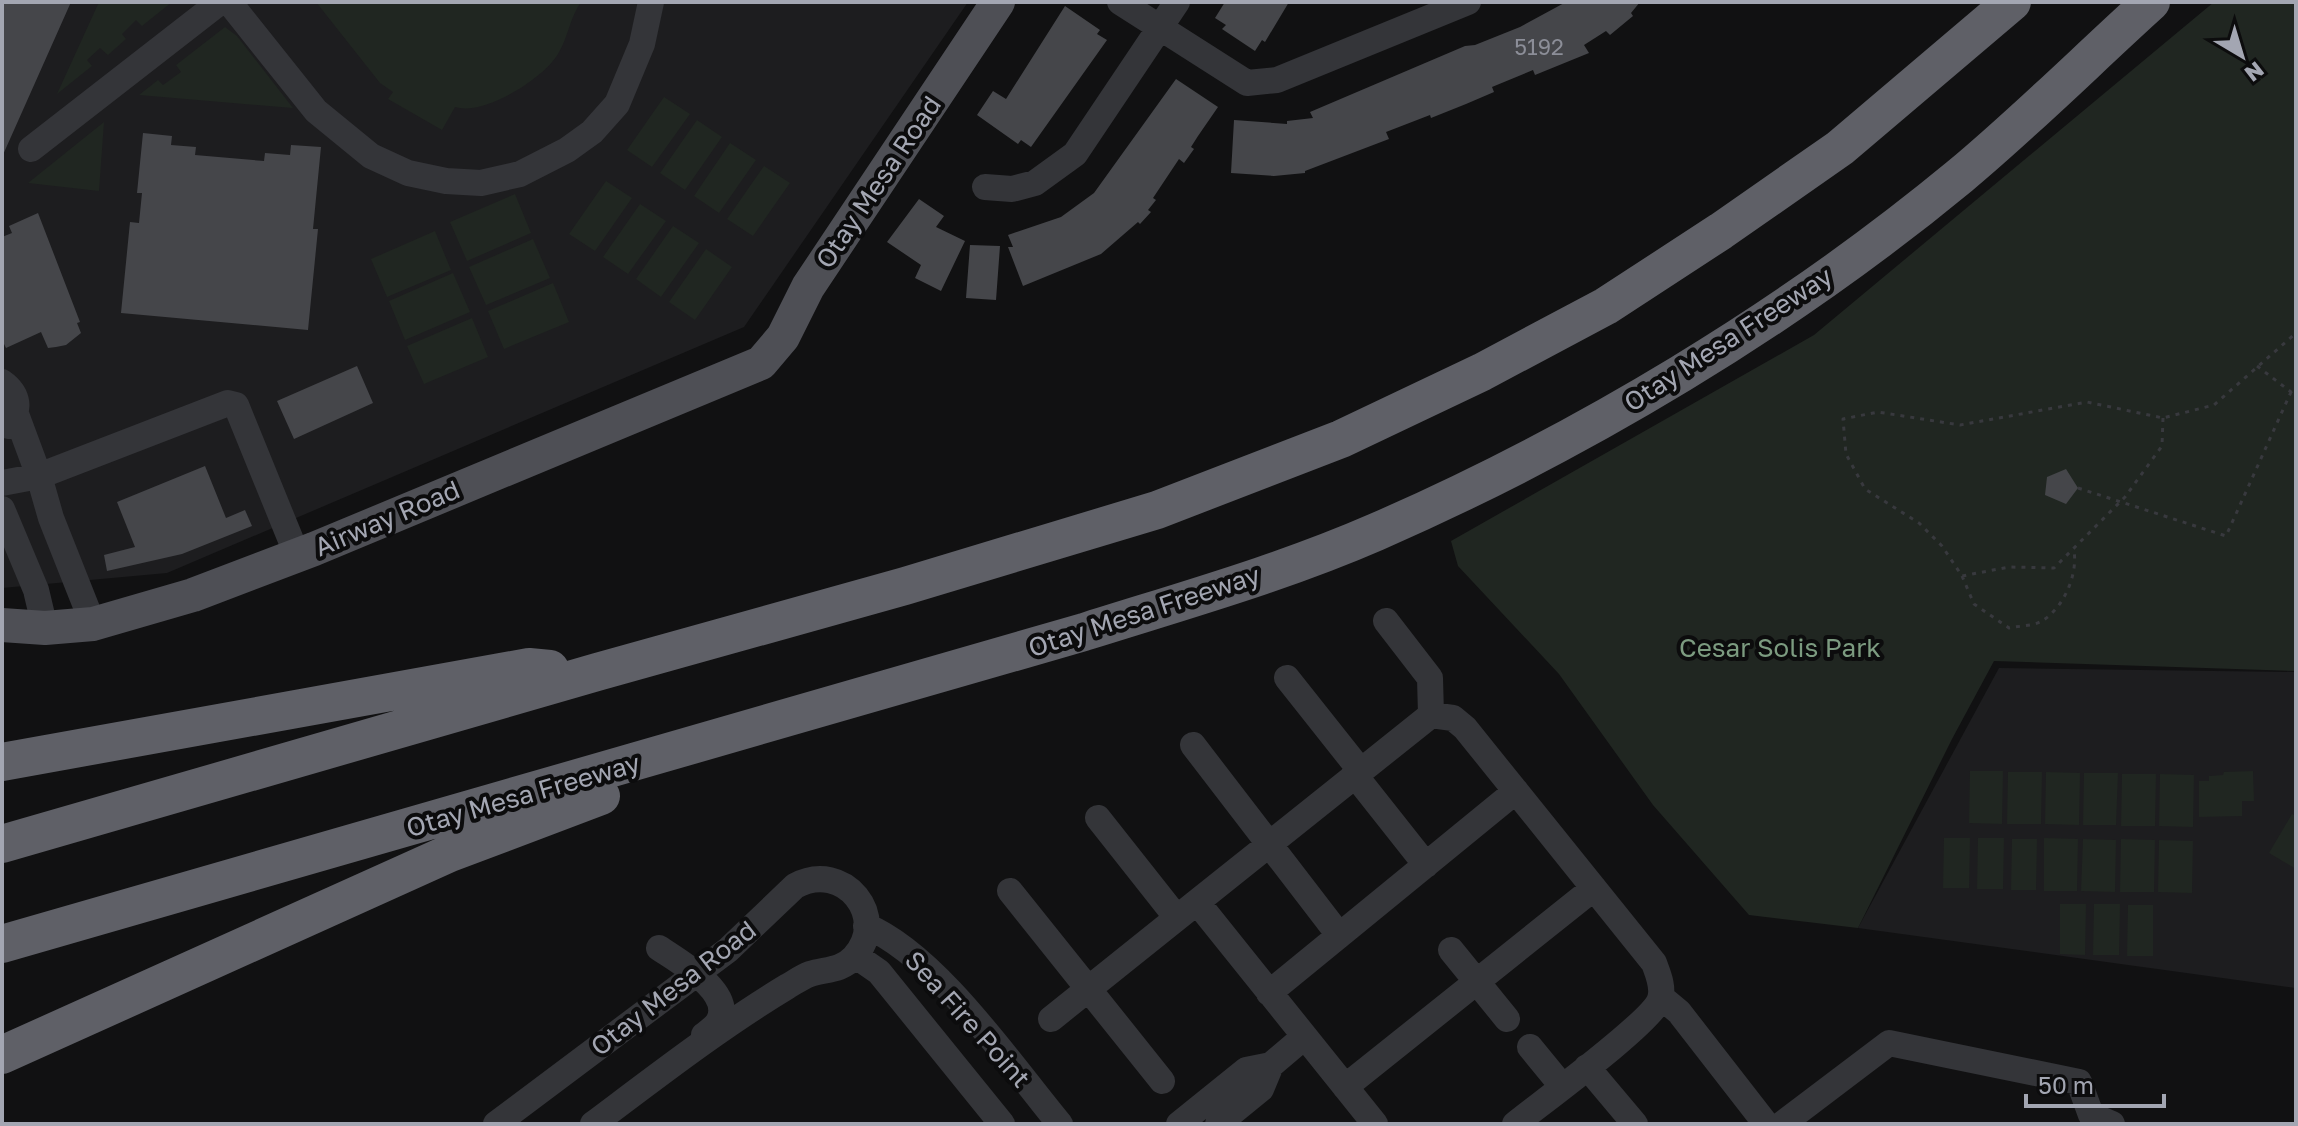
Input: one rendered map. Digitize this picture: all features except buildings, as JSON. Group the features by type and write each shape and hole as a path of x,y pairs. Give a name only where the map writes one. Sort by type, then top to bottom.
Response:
{"highway":[{"path":"2,844 905,586 1157,510 1355,433 1482,372 1606,306 1721,231 1840,148 2012,2"},
{"name":"Otay Mesa Freeway","path":"2,944 873,694 1217,590 1374,533 1590,427 1712,355 1875,242 1961,175 2151,2"},
{"path":"2,762 529,667 597,672"},
{"path":"2,1055 450,853 873,694"}],"main road":[{"name":"Otay Mesa Road","path":"761,363 783,337 808,287 998,2"},
{"name":"Airway Road","path":"2,625 45,628 93,624 193,595 761,363"}],"street":[{"path":"31,149 220,2"},
{"path":"229,2 316,111 371,156 408,173 446,181 481,183 520,174 567,150 592,132 617,104 642,44 651,2"},
{"path":"1120,2 1247,83 1277,80 1468,2"},
{"path":"985,187 1012,189 1035,183 1075,154 1177,2"},
{"path":"2,382 16,397 9,422 39,476 51,518 93,624"},
{"path":"2,483 39,476 228,403 236,405 297,555"},
{"path":"2,509 36,590 45,628"},
{"path":"1386,621 1430,678 1431,715"},
{"path":"1287,678 1426,865"},
{"path":"1051,1019 1431,715 1453,718 1465,728 1654,963 1661,984 1661,997 1655,1008 1635,1028 1515,1124"},
{"path":"1193,745 1339,935"},
{"path":"1269,993 1516,791"},
{"path":"1098,818 1269,993 1374,1123"},
{"name":"Otay Mesa Road","path":"496,1124 728,950 779,899 804,881 825,878 838,881 852,890 861,903 866,926"},
{"path":"1345,1087 1594,888"},
{"path":"1010,891 1162,1081"},
{"path":"593,1124 675,1063 790,985 810,974 842,967 856,956 865,938 866,926"},
{"name":"Sea Fire Point","path":"866,926 880,931 908,950 934,975 1060,1124"},
{"path":"665,997 668,981 659,948 697,973 710,986 721,1012 718,1022 675,1063"},
{"path":"1451,950 1507,1019"},
{"name":"Sea Fire Point","path":"856,956 879,972 1002,1124"},
{"path":"1661,997 1679,1012 1766,1124"},
{"path":"1218,1124 1261,1089 1271,1065 1304,1037"},
{"path":"1782,1124 1889,1043 2079,1082 2091,1115 2112,1124"},
{"path":"1530,1047 1562,1086"},
{"path":"1179,1124 1246,1070 1271,1065"},
{"path":"1587,1067 1635,1124"}],"path":[{"path":"2073,550 2076,565 2066,596 2041,622 2009,628 1974,604 1962,576 1942,546 1919,523 1865,489 1846,454 1843,419 1878,412 1960,425 2087,402 2163,418 2214,405 2296,333"},
{"path":"2257,366 2294,394"},
{"path":"2078,488 2226,536 2296,387"},
{"path":"1962,576 2009,567 2054,568 2121,502 2162,446 2163,418"}],"shaded area":[{"path":"2,2 968,2 744,327 167,573 2,588"},
{"path":"1999,668 2296,672 2296,988 1858,928"}],"green space":[{"path":"99,2 172,2 142,26 136,20 122,34 126,39 108,55 100,48 87,60 92,66 57,94"},
{"path":"316,2 581,2 558,54 540,74 496,101 481,106 455,107 442,130 388,99 393,92 380,83"},
{"name":"Cesar Solis Park","path":"2214,2 2296,2 2296,671 1994,661 1858,928 1749,915 1653,805 1559,674 1458,566 1451,541 1814,335"},
{"path":"225,27 237,36 293,108 139,95 158,80 163,85 181,72 176,65"},
{"path":"664,97 690,114 652,167 627,150"},
{"path":"697,120 722,137 685,190 660,173"},
{"path":"104,122 99,191 28,183"},
{"path":"730,143 756,160 719,213 694,196"},
{"path":"764,166 790,183 753,236 727,219"},
{"path":"606,181 632,198 595,251 569,234"},
{"path":"515,194 531,233 467,261 450,222"},
{"path":"640,204 666,221 628,274 603,257"},
{"path":"673,226 699,243 661,297 636,279"},
{"path":"435,231 451,270 387,297 371,259"},
{"path":"533,239 550,278 486,305 469,267"},
{"path":"706,249 732,267 695,320 669,302"},
{"path":"453,273 470,312 405,340 389,301"},
{"path":"553,283 569,322 504,349 488,311"},
{"path":"472,318 488,357 424,384 407,346"},
{"path":"1970,771 2003,771 2002,824 1969,823"},
{"path":"2253,771 2254,801 2242,801 2242,816 2199,817 2199,781 2209,781 2209,776 2223,775 2224,772"},
{"path":"2008,772 2042,772 2041,824 2007,824"},
{"path":"2046,772 2080,773 2079,825 2045,824"},
{"path":"2084,773 2118,773 2116,825 2083,825"},
{"path":"2122,774 2156,774 2155,826 2121,826"},
{"path":"2160,774 2194,775 2193,827 2159,826"},
{"path":"2292,814 2296,816 2296,869 2269,853"},
{"path":"1944,838 1970,838 1969,888 1943,888"},
{"path":"1978,838 2004,838 2003,889 1977,889"},
{"path":"2044,838 2078,839 2077,891 2044,891"},
{"path":"2012,839 2037,839 2036,890 2011,890"},
{"path":"2083,839 2116,840 2115,892 2081,891"},
{"path":"2121,839 2155,840 2154,892 2120,892"},
{"path":"2159,840 2193,841 2192,893 2158,892"},
{"path":"2060,904 2086,904 2085,955 2060,954"},
{"path":"2094,904 2120,904 2119,955 2093,955"},
{"path":"2128,905 2153,905 2153,956 2127,956"}]}
